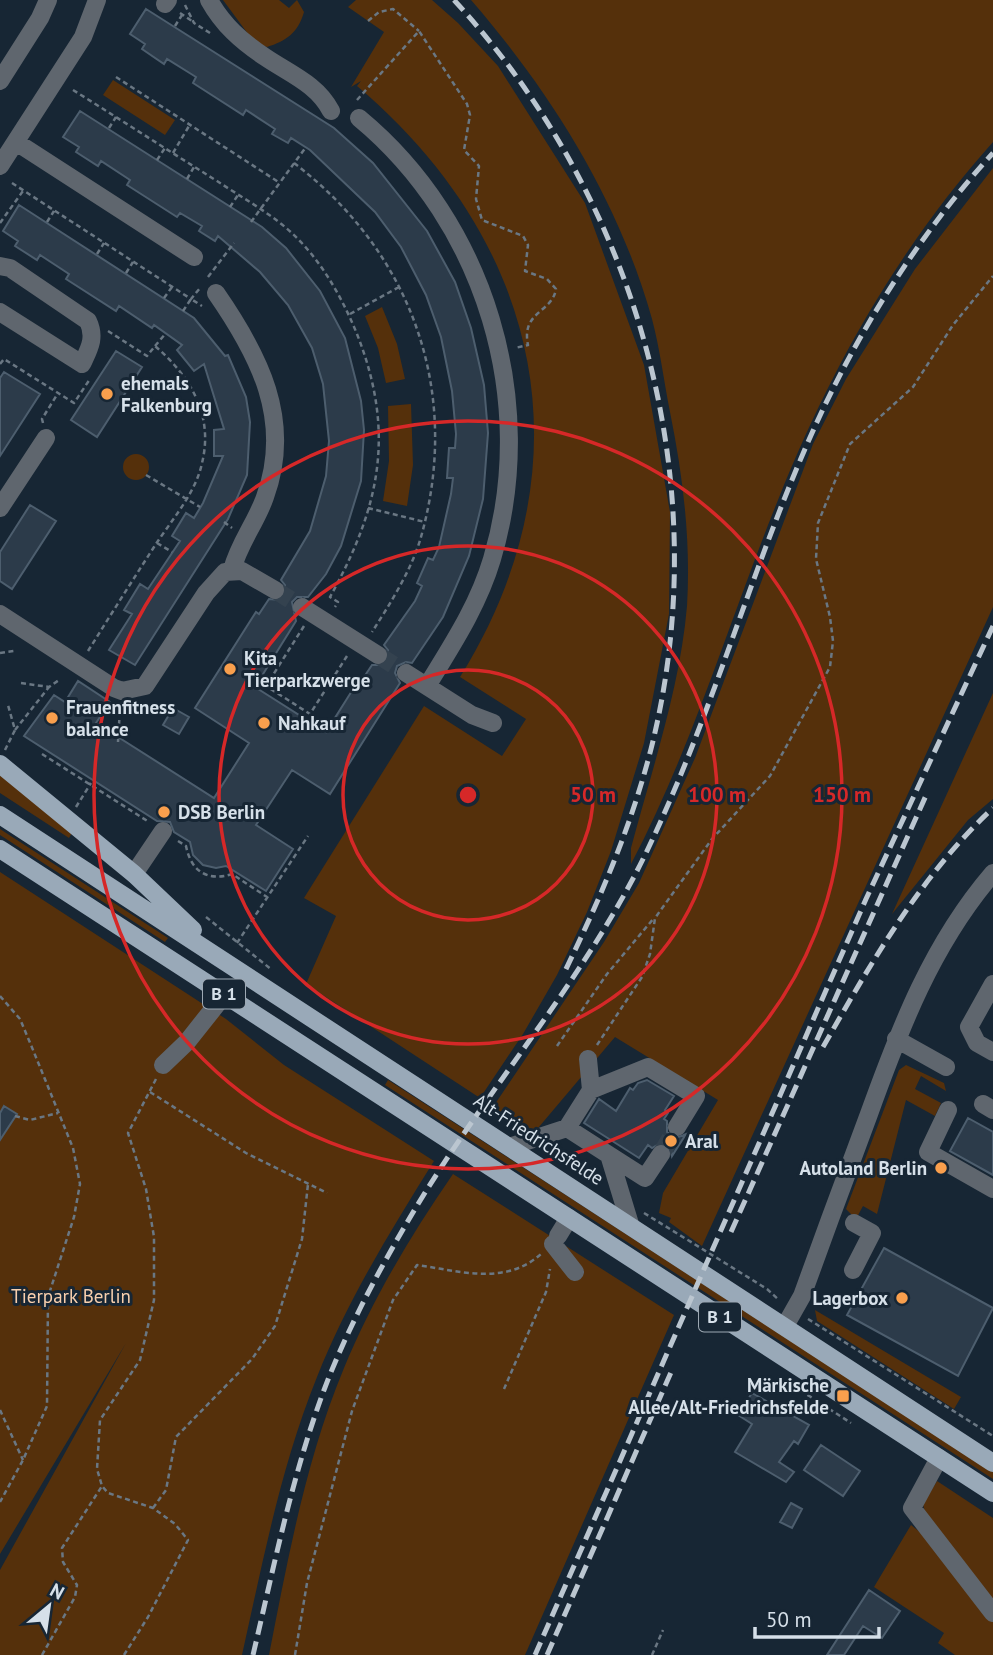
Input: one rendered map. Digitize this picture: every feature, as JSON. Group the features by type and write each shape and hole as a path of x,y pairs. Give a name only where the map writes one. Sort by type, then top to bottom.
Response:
{"main road":[{"path":"2,758 134,874 215,953"},
{"name":"Alt-Friedrichsfelde","path":"0,815 512,1146 993,1463"},
{"name":"B 1","path":"0,849 993,1493"},
{"path":"970,1448 993,1456"}],"street":[{"path":"0,81 40,18 48,0"},
{"path":"0,166 83,37 97,0"},
{"path":"209,0 222,22 238,37 322,93 331,111"},
{"path":"357,110 390,145 447,219 480,285 500,351 506,403 508,464 499,533 483,583 464,625 427,686"},
{"path":"16,142 194,257"},
{"path":"0,266 10,268 88,321 93,332 91,345 82,364 0,312"},
{"path":"216,293 240,328 263,372 271,401 275,451 265,500 236,552 232,570"},
{"path":"0,508 46,438"},
{"path":"0,614 122,691 145,685 206,593 225,572 242,570 275,590"},
{"path":"302,607 371,650"},
{"path":"406,673 472,715 493,723"},
{"path":"134,874 163,831"},
{"path":"785,1325 802,1296 896,1039 938,947 993,873"},
{"path":"977,1049 969,1027 993,984"},
{"path":"163,1065 187,1042 225,994"},
{"path":"896,1039 946,1067"},
{"path":"588,1059 591,1090"},
{"path":"512,1146 567,1128 591,1090 648,1067 696,1096 677,1127"},
{"path":"947,1110 928,1152 993,1189"},
{"path":"567,1128 645,1178 661,1154"},
{"path":"609,1155 630,1224"},
{"path":"569,1218 556,1240 575,1272"},
{"path":"852,1270 872,1233 854,1223"},
{"path":"939,1458 912,1508 993,1613"}],"path":[{"path":"368,22 379,12 393,9 419,31 467,103 470,115 464,150 479,166 476,200 482,220 523,236 528,245 525,271 547,279 556,289 555,296 534,315 527,327 528,345 500,351"},
{"path":"175,26 182,15"},
{"path":"357,110 419,31"},
{"path":"116,77 280,183"},
{"path":"73,90 261,209 299,240 342,296 372,372 381,442 376,484 355,552 330,597 338,602 320,631 306,622 265,686 310,714 350,651 357,655 371,650 420,540 432,491 436,433 433,393 422,341 385,258 359,223 325,186 294,163"},
{"path":"109,128 116,117"},
{"path":"173,153 190,125"},
{"path":"250,222 306,147"},
{"path":"157,160 164,148"},
{"path":"187,179 194,167"},
{"path":"12,183 202,306 216,293"},
{"path":"0,223 23,191"},
{"path":"230,207 238,195"},
{"path":"47,222 54,211"},
{"path":"97,254 104,243"},
{"path":"183,311 234,243"},
{"path":"126,273 133,262"},
{"path":"557,1046 607,974 655,918 712,839 770,776 830,667 833,641 816,559 818,523 850,444 913,387 953,325 993,276"},
{"path":"164,298 172,287"},
{"path":"349,314 400,287"},
{"path":"101,339 107,331 147,356 166,332"},
{"path":"79,665 185,498 202,463 204,421 194,388 178,366 155,346"},
{"path":"0,364 4,359 58,393 42,419 46,438"},
{"path":"146,475 200,507"},
{"path":"368,508 425,522"},
{"path":"157,543 172,552"},
{"path":"0,653 14,651"},
{"path":"2,758 15,730 49,687 59,680"},
{"path":"21,683 49,687"},
{"path":"118,742 122,691"},
{"path":"8,705 15,730"},
{"path":"74,810 91,783"},
{"path":"237,943 307,836"},
{"path":"588,1059 642,977 650,954 655,918"},
{"path":"0,996 20,1019 58,1113 78,1165 79,1199 48,1297 47,1406 23,1460 0,1502"},
{"path":"124,1655 188,1540 175,1524 153,1508 121,1499 102,1486 97,1469 100,1420 140,1360 154,1300 154,1237 146,1189 128,1133 163,1065"},
{"path":"150,1092 246,1153 327,1193"},
{"path":"15,1116 30,1120 58,1113"},
{"path":"153,1508 166,1490 176,1437 252,1359 275,1326 302,1239 308,1184"},
{"path":"295,1655 307,1583 352,1410 393,1300 417,1265 472,1274 506,1274 530,1264"},
{"path":"503,1389 548,1282"},
{"path":"0,1410 23,1460"},
{"path":"42,1655 75,1597 77,1585 63,1562 62,1548 102,1486"},
{"path":"652,1655 663,1630"}],"green space":[{"path":"223,0 279,0 289,8 297,0 304,12 290,35 267,47 254,42"},
{"path":"356,0 432,0 458,23 498,66 585,203 644,365 670,512 669,614 644,743 611,851 587,912 557,975 523,1034 480,1098 306,984 336,916 304,898 424,706 502,756 526,719 460,677 501,598 525,518 534,439 527,362 506,287 470,215 420,148 357,86 361,81 351,87 384,32 348,7"},
{"path":"471,0 993,0 993,142 959,182 897,267 844,357 820,404 778,500 673,775 631,864 631,848 672,698 687,606 685,509 660,354 638,275 601,190 555,110"},
{"path":"113,80 175,120 165,135 103,95"},
{"path":"993,168 993,607 702,1246 669,1222 671,1218 659,1213 663,1193 718,1100 615,1037 533,1134 493,1107 604,942 639,883 695,758 813,444 846,379 915,269"},
{"path":"382,307 397,344 405,379 386,383 378,348 365,316"},
{"path":"411,404 413,465 407,506 383,501 389,461 388,406"},
{"path":"136,454 145,458 149,467 145,476 136,480 127,476 123,467 127,458"},
{"path":"993,693 993,799 968,820 892,914"},
{"path":"0,775 72,833 69,838 0,793"},
{"path":"0,829 168,938 165,942 0,835"},
{"name":"Tierpark Berlin","path":"0,872 226,1019 284,1065 434,1161 356,1293 317,1377 283,1479 242,1655 0,1655 0,1570 126,1343 0,1554"},
{"path":"906,1065 944,1083 946,1091 921,1076 915,1089 941,1103 935,1116 906,1100 877,1214 863,1206 856,1219 846,1209 899,1070"},
{"path":"388,1080 993,1472 993,1479 385,1085"},
{"path":"453,1174 674,1315 525,1655 269,1655 299,1509 319,1438 344,1368 380,1292 422,1220"},
{"path":"815,1310 961,1397 954,1409 817,1321"},
{"path":"937,1481 993,1518 993,1606 926,1517 923,1504"},
{"path":"911,1525 931,1541 993,1622 993,1655 955,1655 938,1643 944,1633 874,1587"}],"building":[{"path":"146,9 334,128 373,163 427,231 455,282 471,328 484,385 488,433 483,499 469,556 443,617 412,663 406,662 397,666 395,673 400,683 330,794 292,770 256,825 293,849 266,891 226,866 216,868 203,865 193,855 190,842 174,832 170,822 157,821 24,736 54,695 65,702 78,681 110,702 96,723 214,798 249,743 195,708 256,612 259,614 269,599 280,600 285,595 285,585 281,580 310,531 326,476 329,441 323,384 312,348 288,305 260,272 218,236 215,241 199,231 202,226 180,213 177,217 127,185 130,180 101,161 98,166 76,152 79,147 63,137 80,111 262,227 286,248 320,291 345,338 361,401 364,430 361,481 341,546 326,574 308,597 297,597 292,602 296,621 255,687 326,732 360,678 362,680 372,665 383,665 388,660 388,650 384,645 415,601 422,586 417,583 428,558 433,560 439,547 453,478 447,478 449,448 455,448 456,434 452,391 441,337 426,295 401,247 375,212 310,150 291,138 288,143 272,134 275,129 246,110 243,115 193,83 196,77 167,59 164,64 142,49 145,44 130,34"},
{"path":"19,205 194,318 225,356 228,355 246,397 250,422 247,475 228,519 135,665 109,650 132,614 124,610 140,584 148,589 180,541 172,536 186,513 194,518 203,503 223,456 214,456 214,430 224,429 204,364 194,371 177,350 182,345 154,325 152,328 119,306 116,311 66,279 69,274 40,255 37,260 15,246 18,241 3,231"},
{"name":"ehemals Falkenburg","path":"116,351 142,367 97,437 71,420"},
{"path":"4,372 40,394 0,456 0,378"},
{"path":"30,505 56,521 12,589 0,581 0,552"},
{"path":"173,708 189,717 179,734 163,725"},
{"path":"647,1080 674,1096 665,1110 668,1113 664,1119 667,1121 667,1132 676,1138 686,1134 672,1156 671,1148 661,1143 652,1148 648,1145 639,1158 584,1123 599,1099 616,1111 630,1088 633,1090 638,1083"},
{"path":"4,1106 17,1114 0,1140 0,1113"},
{"path":"968,1118 993,1132 993,1175 950,1151"},
{"path":"884,1248 993,1308 958,1376 847,1315"},
{"path":"752,1393 809,1425 798,1444 794,1441 779,1462 794,1472 786,1482 735,1452 752,1424 738,1415"},
{"path":"821,1445 860,1471 843,1496 804,1470"},
{"path":"791,1503 802,1509 792,1528 780,1522"},
{"path":"869,1590 900,1611 882,1638 863,1626 844,1655 827,1655"}],"tunnel":[{"path":"275,590 302,607"},
{"path":"378,655 406,673"},
{"path":"661,1154 677,1127"}],"railway":[{"path":"454,0 518,79 572,164 615,255 647,350 667,448 674,548 669,649 651,749 614,862 565,971"},
{"path":"253,1655 305,1445 329,1377 355,1319 374,1281 434,1179 591,950 619,903 669,802 772,530 834,386 873,315 918,247 993,153"},
{"path":"535,1655 866,899 993,626"},
{"path":"731,1232 928,791"},
{"path":"823,1047 879,952 920,891 967,834 993,808"},
{"path":"547,1655 672,1370"}],"place":[{"name":"ehemals Falkenburg","path":"107,394"},
{"name":"Kita Tierparkzwerge","path":"230,669"},
{"name":"Frauenfitness balance","path":"52,718"},
{"name":"Nahkauf","path":"264,723"},
{"name":"DSB Berlin","path":"164,812"},
{"name":"Aral","path":"671,1141"},
{"name":"Autoland Berlin","path":"941,1168"},
{"name":"Lagerbox","path":"902,1298"},
{"name":"Märkische Allee/Alt-Friedrichsfelde","path":"843,1396"}]}
